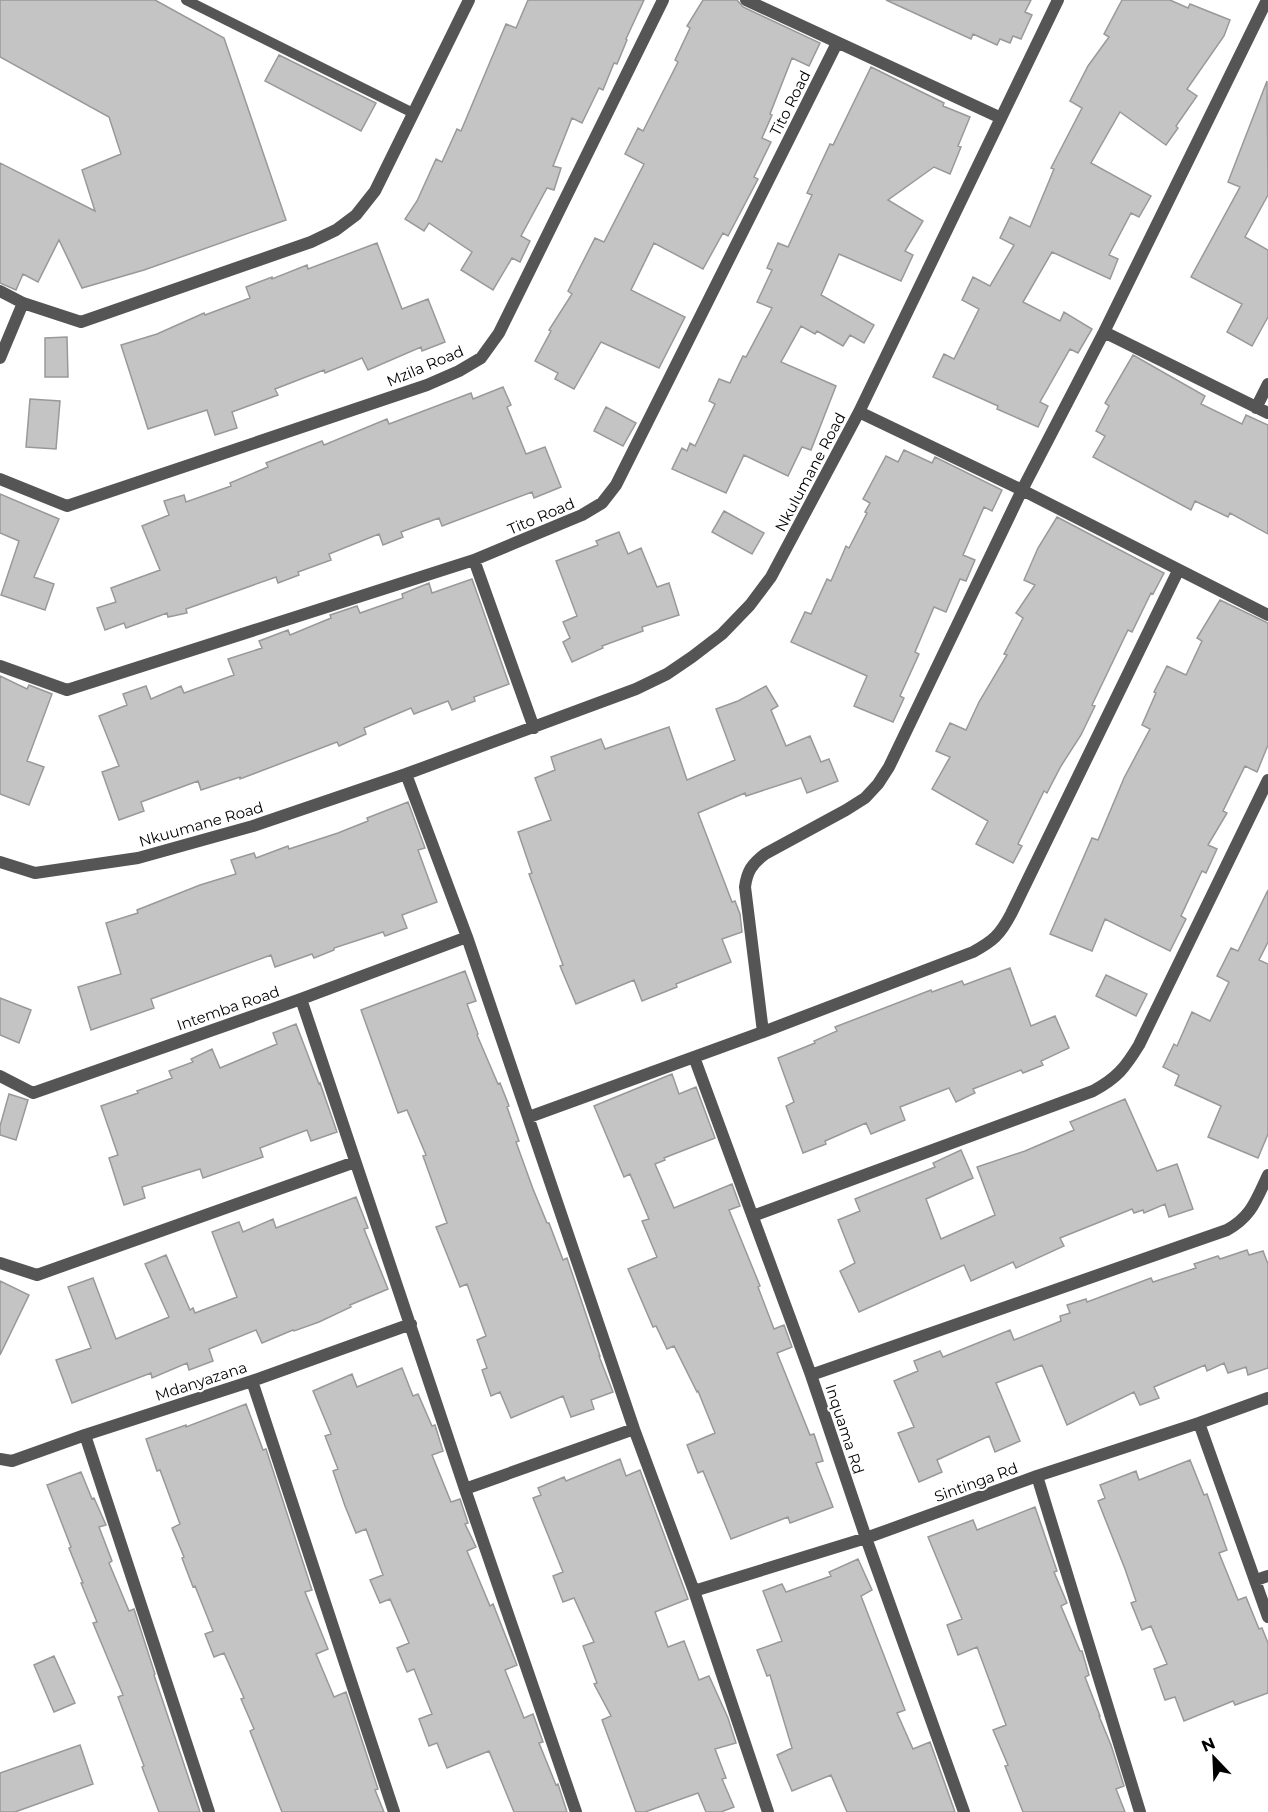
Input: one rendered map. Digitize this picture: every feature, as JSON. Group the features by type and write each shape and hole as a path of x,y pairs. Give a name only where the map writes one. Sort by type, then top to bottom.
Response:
{"street":[{"path":"0,291 23,303 81,322 311,242 336,230 356,215 375,191 470,0"},
{"name":"Mzila Road","path":"0,478 67,506 428,385 481,358 499,333 663,0"},
{"path":"746,0 1001,118"},
{"name":"Nkulumane Road","path":"406,774 636,689 666,674 692,657 722,634 750,605 771,577 859,412 1058,0"},
{"path":"763,1032 745,887 747,873 753,863 765,854 865,798 889,767 1022,490 1104,332 1267,0"},
{"name":"Tito Road","path":"0,666 67,690 474,560 582,515 602,503 616,485 837,43"},
{"path":"0,358 23,303"},
{"path":"1104,332 1262,410 1268,384"},
{"path":"859,412 1022,490 1268,615"},
{"path":"474,560 534,728"},
{"path":"529,1117 763,1032 973,952 991,942 1003,930 1178,571"},
{"path":"406,774 467,937 634,1429 694,1591 768,1812"},
{"name":"Nkuumane Road","path":"0,862 35,873 138,858 253,826 406,774"},
{"path":"753,1216 1093,1091 1113,1080 1128,1063 1139,1045 1268,780"},
{"name":"Intemba Road","path":"0,1077 33,1093 301,999 467,937"},
{"path":"301,999 576,1812"},
{"name":"Inquama Rd","path":"694,1057 811,1375 866,1538 964,1812"},
{"path":"0,1263 37,1275 355,1162"},
{"path":"811,1375 1227,1230 1251,1212 1268,1175"},
{"name":"Mdanyazana","path":"0,1459 12,1461 252,1381 411,1324"},
{"path":"252,1381 394,1812"},
{"name":"Sintinga Rd","path":"694,1591 866,1538 1036,1476 1268,1398"},
{"path":"1199,1423 1262,1578 1268,1617"},
{"path":"465,1489 634,1429"},
{"path":"85,1435 209,1812"},
{"path":"1036,1476 1140,1812"}],"lane":[{"path":"186,0 413,113"}],"building":[{"path":"0,0 155,0 224,38 286,220 144,270 82,288 59,240 38,282 23,274 16,290 0,283 0,163 95,211 82,170 121,154 109,117 0,57"},
{"path":"528,0 644,0 617,64 614,63 603,90 599,88 582,123 572,118 553,166 561,168 554,190 547,188 521,236 530,241 520,262 512,258 493,290 461,270 472,252 429,223 424,231 405,219 417,201 436,159 442,162 457,129 461,131 506,24 516,28"},
{"path":"703,0 737,0 743,7 820,43 809,66 792,58 762,138 771,142 754,177 758,179 728,236 723,233 703,269 654,243 631,290 685,317 659,368 601,342 574,389 555,379 558,373 535,361 551,331 549,330 572,294 568,291 595,238 604,242 644,164 625,154 638,128 643,131 678,62 675,60 690,28 687,26"},
{"path":"886,0 1031,0 1025,12 1032,15 1021,39 1013,36 1010,43 1000,39 997,45 973,34 971,39"},
{"path":"1122,0 1170,0 1188,8 1190,4 1230,20 1224,36 1187,89 1197,96 1166,145 1120,112 1091,163 1151,196 1139,217 1131,213 1109,255 1118,259 1110,279 1052,252 1023,302 1060,321 1064,312 1092,329 1078,353 1070,349 1040,402 1048,406 1038,427 933,377 944,354 954,359 979,309 962,300 973,277 990,286 1014,245 1000,238 1010,217 1030,227 1054,169 1051,168 1082,108 1070,101 1088,66 1109,37 1104,34"},
{"path":"279,55 376,103 361,131 265,81"},
{"path":"871,67 944,103 943,106 970,117 958,146 961,147 950,174 934,167 888,200 923,221 905,251 913,255 901,281 839,254 821,295 874,325 864,343 850,335 843,346 817,331 815,334 801,326 781,362 836,386 811,450 802,447 788,476 744,455 726,493 672,469 682,448 687,451 690,443 695,446 715,404 709,401 719,379 730,383 743,356 746,357 772,308 757,302 772,270 767,268 778,243 788,247 812,195 807,193"},
{"path":"1267,81 1268,195 1245,237 1268,250 1268,317 1252,346 1227,332 1242,304 1191,277 1240,187 1228,182"},
{"path":"377,243 402,309 428,299 445,342 422,351 421,347 368,370 362,358 275,389 278,395 232,412 237,428 215,435 207,410 148,429 121,345 157,334 204,313 205,315 250,298 246,287 307,265 308,269"},
{"path":"67,337 68,377 45,377 45,338"},
{"path":"1133,355 1205,396 1201,404 1242,424 1246,415 1268,425 1268,534 1230,513 1228,517 1195,501 1191,510 1093,457 1105,436 1096,431 1109,406 1105,403"},
{"path":"503,387 511,405 507,407 526,454 545,447 561,487 534,498 532,492 442,526 439,518 401,532 403,537 383,545 379,534 329,554 331,560 298,572 299,575 278,583 276,577 186,609 187,613 168,617 167,613 126,628 124,623 105,630 97,608 116,602 111,588 160,570 142,526 169,515 164,501 184,495 186,502 231,486 230,483 268,467 266,463 322,441 324,445 387,419 389,424 471,393 473,399"},
{"path":"30,399 60,401 56,449 26,447"},
{"path":"606,407 636,423 623,446 594,431"},
{"path":"904,450 932,463 935,457 1002,490 992,511 984,507 963,555 975,560 966,581 960,579 946,612 934,607 915,652 919,654 900,696 904,698 893,722 854,706 867,676 791,642 805,612 811,614 827,579 831,581 846,546 849,548 867,513 865,512 870,503 863,499 886,456 898,462"},
{"path":"0,494 59,519 34,577 54,584 45,610 1,595 19,541 0,533"},
{"path":"724,511 764,533 752,554 712,532"},
{"path":"1057,517 1164,573 1153,594 1151,593 1132,632 1128,630 1092,705 1095,706 1081,735 1047,793 1044,791 1018,844 1022,846 1013,863 976,844 988,821 932,789 950,757 936,751 950,723 966,730 979,702 1007,655 1004,654 1023,618 1016,613 1035,585 1024,580 1038,548"},
{"path":"619,532 628,554 641,548 657,587 669,583 679,615 642,627 643,631 602,646 603,648 572,662 563,642 570,638 563,622 577,616 556,561 598,545 596,541"},
{"path":"472,579 509,684 474,697 475,701 452,710 448,701 414,714 411,708 364,728 366,734 339,746 337,742 240,779 240,777 201,790 198,781 141,802 144,811 119,820 102,772 119,766 99,716 127,705 123,694 146,686 151,699 181,686 184,693 234,675 228,659 262,648 259,641 288,630 290,635 331,618 330,615 357,606 360,613 403,598 402,594 429,583 432,593"},
{"path":"1220,600 1268,623 1268,745 1257,772 1245,766 1223,811 1227,813 1208,845 1217,849 1206,873 1202,871 1181,916 1186,919 1170,951 1105,919 1092,951 1050,934 1092,838 1098,840 1124,778 1150,729 1142,725 1156,693 1154,692 1167,666 1186,675 1202,641 1197,638"},
{"path":"0,676 27,689 29,685 52,694 27,761 44,767 29,805 0,794"},
{"path":"766,686 778,706 771,710 786,746 810,736 821,762 829,759 838,781 807,793 801,778 746,796 745,793 698,813 732,902 735,901 740,914 742,932 722,939 731,962 676,984 677,987 642,1001 634,980 576,1004 560,966 563,965 529,874 532,873 518,832 551,820 535,778 555,770 551,757 601,739 605,749 669,727 687,780 735,760 716,709 738,701"},
{"path":"408,802 425,848 418,850 437,902 402,915 407,928 385,936 383,932 334,948 314,958 312,954 275,967 271,955 151,999 154,1008 91,1030 78,987 121,974 106,923 138,913 137,910 200,885 236,874 231,860 254,853 256,858 288,846 289,849 338,833 368,821 367,818"},
{"path":"1268,890 1268,942 1259,960 1268,964 1268,1134 1258,1158 1208,1137 1221,1106 1175,1085 1179,1075 1163,1067 1174,1044 1177,1046 1192,1012 1210,1021 1229,982 1217,976 1231,948 1238,951"},
{"path":"1010,968 1031,1026 1055,1016 1069,1048 1041,1061 1043,1065 1023,1073 1021,1070 973,1089 975,1093 956,1102 949,1088 900,1107 905,1120 871,1134 866,1123 803,1153 786,1106 794,1102 778,1058 815,1043 814,1041 837,1031 835,1027 931,990 932,992 962,981 964,985"},
{"path":"465,971 476,1001 467,1004 477,1035 509,1106 507,1107 519,1141 516,1142 533,1189 563,1260 567,1258 613,1392 591,1400 594,1409 571,1417 563,1396 511,1418 500,1392 491,1396 482,1370 487,1368 477,1340 486,1336 467,1284 460,1287 436,1227 447,1223 423,1156 426,1155 407,1110 398,1113 361,1010"},
{"path":"1106,975 1147,994 1136,1016 1096,996"},
{"path":"0,998 31,1010 19,1043 0,1035"},
{"path":"296,1024 337,1132 311,1141 307,1130 260,1148 263,1157 203,1178 200,1169 142,1187 145,1198 124,1205 109,1158 118,1155 101,1106 172,1078 169,1071 193,1062 191,1059 212,1049 220,1068 277,1044 273,1033"},
{"path":"672,1074 679,1094 696,1087 715,1138 664,1158 665,1160 655,1164 674,1208 732,1184 740,1206 729,1210 760,1286 758,1287 774,1329 784,1325 792,1347 777,1353 810,1435 814,1434 823,1461 816,1463 833,1507 790,1523 788,1517 731,1539 703,1471 698,1473 687,1445 715,1433 698,1391 674,1346 667,1349 656,1326 653,1327 628,1269 657,1257 642,1221 649,1219 630,1174 624,1177 594,1106"},
{"path":"9,1094 28,1100 16,1140 0,1135 0,1126"},
{"path":"1125,1099 1157,1171 1177,1164 1193,1209 1169,1217 1165,1204 1144,1213 1143,1210 1134,1213 1132,1209 1060,1238 1064,1246 1016,1268 1013,1262 971,1281 964,1265 859,1312 840,1271 855,1263 838,1220 860,1211 855,1199 935,1167 933,1163 961,1150 973,1178 926,1199 941,1239 995,1215 977,1167 1025,1151 1074,1130 1070,1122"},
{"path":"356,1197 368,1228 364,1229 388,1289 350,1305 351,1307 319,1322 262,1343 256,1330 209,1349 213,1361 189,1370 187,1363 152,1378 151,1373 72,1403 56,1360 91,1348 68,1287 93,1278 116,1339 169,1317 145,1264 166,1255 190,1310 193,1308 195,1313 237,1297 212,1232 239,1222 243,1232 273,1219 276,1228"},
{"path":"1247,1250 1249,1255 1263,1251 1268,1264 1268,1368 1248,1375 1246,1367 1228,1373 1224,1363 1207,1371 1205,1365 1154,1387 1159,1398 1140,1405 1134,1392 1067,1425 1042,1365 996,1383 1020,1441 995,1452 989,1436 937,1460 942,1472 919,1482 898,1433 914,1427 894,1381 918,1371 914,1361 940,1351 943,1357 1010,1330 1014,1340 1061,1321 1060,1316 1070,1313 1067,1305 1086,1299 1087,1302 1151,1278 1153,1282 1196,1268 1194,1264 1218,1256 1220,1259"},
{"path":"0,1281 29,1295 0,1355"},
{"path":"402,1368 413,1396 418,1394 432,1426 435,1425 443,1451 432,1455 451,1502 460,1499 468,1523 465,1524 476,1547 467,1551 490,1606 493,1604 517,1665 505,1670 524,1718 533,1714 543,1742 539,1743 556,1785 558,1784 567,1812 514,1812 489,1751 447,1768 437,1743 429,1746 419,1719 432,1714 414,1669 407,1672 397,1648 409,1643 390,1599 380,1603 370,1580 383,1575 366,1529 356,1533 345,1506 333,1471 338,1469 325,1436 331,1434 313,1391 352,1374 357,1387"},
{"path":"246,1404 263,1450 266,1449 312,1590 305,1592 328,1649 316,1654 334,1697 346,1692 378,1789 375,1790 384,1812 282,1812 250,1731 254,1729 241,1699 244,1698 224,1653 214,1657 205,1634 213,1631 182,1558 184,1557 172,1528 180,1524 146,1439 186,1425 186,1427"},
{"path":"620,1459 626,1476 640,1470 688,1599 655,1612 668,1647 684,1641 699,1680 709,1676 728,1718 736,1743 715,1749 726,1778 722,1779 734,1807 721,1812 706,1812 698,1793 645,1812 636,1812 602,1720 611,1716 594,1684 597,1683 583,1646 594,1642 574,1598 563,1602 553,1576 563,1572 533,1498 541,1495 538,1488 564,1477 566,1481"},
{"path":"1190,1460 1204,1495 1207,1494 1227,1550 1219,1553 1238,1600 1246,1597 1259,1629 1262,1628 1268,1643 1268,1693 1235,1705 1233,1701 1184,1721 1175,1697 1165,1700 1154,1669 1167,1664 1151,1626 1142,1630 1131,1603 1136,1601 1098,1501 1105,1498 1100,1485 1136,1471 1139,1480"},
{"path":"81,1472 106,1525 99,1527 112,1561 109,1563 129,1611 134,1609 200,1812 159,1812 142,1767 144,1766 118,1697 123,1695 93,1623 97,1622 47,1485"},
{"path":"1035,1507 1057,1571 1054,1572 1067,1603 1061,1606 1080,1651 1082,1651 1089,1675 1085,1677 1124,1786 1116,1789 1125,1812 1023,1812 1005,1766 1008,1765 993,1730 1006,1725 977,1647 958,1655 947,1625 962,1619 928,1537 973,1520 977,1530"},
{"path":"858,1559 872,1590 861,1596 905,1710 897,1713 913,1749 930,1742 955,1812 847,1812 831,1775 792,1791 777,1755 792,1748 770,1675 767,1676 757,1650 782,1641 763,1591 782,1584 786,1592 831,1576 829,1572"},
{"path":"54,1656 75,1703 54,1712 34,1665"},
{"path":"80,1745 93,1784 15,1812 0,1812 0,1773"}]}
